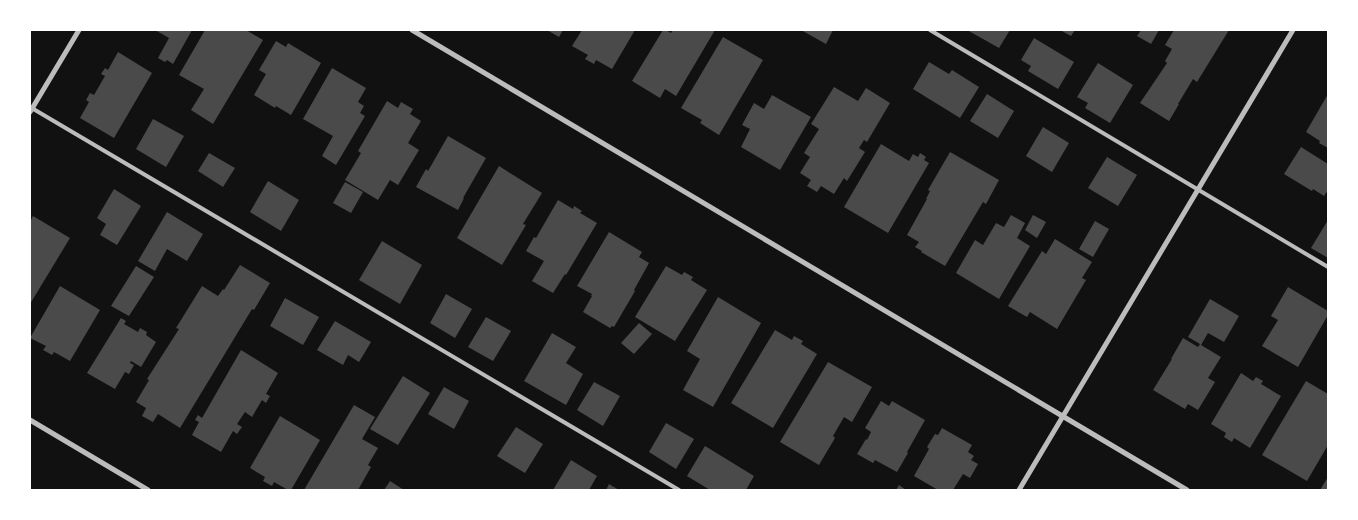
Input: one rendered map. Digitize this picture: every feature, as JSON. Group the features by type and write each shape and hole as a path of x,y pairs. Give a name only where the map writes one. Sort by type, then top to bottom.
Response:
{"street":[{"path":"31,109 79,30"},
{"path":"412,30 1186,490"},
{"path":"1019,490 1293,30"},
{"path":"30,420 148,490"}],"lane":[{"path":"930,30 1328,267"},
{"path":"31,109 679,490"}],"building":[{"path":"155,30 192,30 173,64 158,58 169,38"},
{"path":"205,30 246,30 263,40 213,124 191,110 204,89 179,75"},
{"path":"547,30 563,30 559,37"},
{"path":"582,30 635,30 612,69 596,60 594,64 585,59 588,55 572,46"},
{"path":"663,30 671,33 673,30 715,30 676,96 665,89 660,98 632,81"},
{"path":"801,30 833,30 826,44"},
{"path":"967,30 1010,30 999,48"},
{"path":"1060,30 1075,30 1071,36"},
{"path":"1141,30 1159,30 1151,44 1137,36"},
{"path":"1174,30 1229,30 1197,82 1193,79 1169,121 1140,103 1167,63 1165,61 1172,49 1165,45"},
{"path":"723,37 763,60 719,135 700,123 702,120 681,108"},
{"path":"1034,38 1074,62 1058,89 1028,71 1031,66 1021,60"},
{"path":"276,41 286,47 288,43 321,63 291,115 254,95 266,74 259,70"},
{"path":"118,52 152,73 114,138 80,118 89,102 86,100 90,93 94,95 105,76 101,74 105,68 108,70"},
{"path":"929,62 949,74 952,70 979,87 960,118 913,89"},
{"path":"1098,63 1133,85 1110,123 1085,108 1088,103 1077,97"},
{"path":"332,68 366,88 358,102 364,106 360,113 365,116 336,165 322,156 333,136 303,119"},
{"path":"834,87 858,101 866,88 890,103 867,142 864,140 859,148 865,152 847,181 844,178 834,194 821,186 817,192 807,186 811,180 800,173 810,157 804,153 819,129 811,124"},
{"path":"987,94 1014,111 998,138 970,121"},
{"path":"1328,94 1328,148 1306,132"},
{"path":"772,95 811,117 780,170 741,147 750,129 742,125 754,103 764,109"},
{"path":"387,101 398,108 401,102 413,109 410,114 421,121 408,143 419,150 398,185 390,180 378,200 345,180 361,153 358,151"},
{"path":"153,119 184,136 166,167 136,149"},
{"path":"1043,127 1069,143 1052,172 1026,156"},
{"path":"448,136 486,158 458,210 416,187 426,169 428,171"},
{"path":"881,144 909,161 913,154 918,157 920,153 926,157 924,160 929,163 888,233 844,207"},
{"path":"1301,147 1328,164 1328,190 1324,196 1284,174"},
{"path":"950,152 999,180 986,204 983,202 945,266 921,252 915,247 919,242 907,235 927,199 930,191 928,190"},
{"path":"209,153 235,168 223,187 198,171"},
{"path":"1107,157 1137,175 1118,206 1088,188"},
{"path":"499,166 542,193 523,224 526,225 502,265 457,238"},
{"path":"268,181 299,200 281,231 250,212"},
{"path":"345,182 363,192 351,213 333,203"},
{"path":"114,189 141,206 117,245 100,235 106,224 97,218"},
{"path":"558,200 573,209 574,206 582,211 580,213 597,223 553,293 532,281 544,261 526,251 534,237 536,238"},
{"path":"167,212 203,234 187,261 167,249 155,271 138,261"},
{"path":"1011,215 1025,223 1017,238 1030,246 999,299 956,273 975,240 983,245 996,223 1004,227"},
{"path":"1033,215 1046,222 1037,238 1025,230"},
{"path":"33,216 70,238 30,304 30,222"},
{"path":"1328,220 1328,258 1311,248"},
{"path":"1095,221 1109,229 1093,257 1079,249"},
{"path":"609,232 642,252 639,257 649,263 614,327 610,328 583,312 592,294 577,286"},
{"path":"1055,239 1092,262 1082,278 1086,280 1057,329 1030,312 1027,317 1008,306 1042,251 1046,254"},
{"path":"382,241 422,265 400,304 359,280"},
{"path":"240,265 270,283 254,310 252,309 180,428 158,414 153,422 142,416 146,408 136,402 149,380 147,379 179,329 176,328 202,286 218,296"},
{"path":"136,266 154,277 129,316 111,306"},
{"path":"666,266 682,275 684,272 693,277 691,280 707,290 675,341 635,317"},
{"path":"60,286 100,310 70,361 54,352 52,355 43,350 46,346 30,338"},
{"path":"1288,287 1328,311 1328,315 1298,367 1262,346 1278,320 1271,316"},
{"path":"446,294 472,309 455,338 430,323"},
{"path":"718,297 761,323 713,407 683,390 700,359 687,351"},
{"path":"285,298 319,317 303,345 270,326"},
{"path":"1210,299 1239,316 1224,342 1208,333 1201,345 1221,357 1208,378 1215,382 1198,410 1188,404 1185,409 1153,390 1183,338 1198,347 1200,344 1188,337"},
{"path":"486,317 511,331 493,361 468,347"},
{"path":"121,318 126,321 124,324 138,332 140,328 147,332 146,335 156,342 141,367 131,361 130,363 134,365 129,374 125,372 115,389 87,373"},
{"path":"335,321 371,342 359,362 348,355 343,365 317,350"},
{"path":"639,323 652,334 634,354 621,343"},
{"path":"775,330 792,340 794,336 803,341 801,344 817,354 773,428 731,403"},
{"path":"552,333 576,347 566,363 583,374 566,405 524,381"},
{"path":"241,350 278,373 266,394 270,396 266,403 262,400 252,417 245,412 237,424 242,427 237,434 233,431 221,452 192,435 199,422 195,420 198,415 202,418"},
{"path":"828,362 872,387 852,422 844,417 833,436 835,438 819,465 780,442"},
{"path":"1241,373 1253,381 1256,377 1263,381 1261,384 1281,396 1250,448 1234,438 1232,442 1224,437 1226,433 1211,424"},
{"path":"403,376 430,393 398,445 370,429"},
{"path":"1306,381 1328,394 1328,445 1307,481 1262,455"},
{"path":"594,382 620,396 603,426 577,410"},
{"path":"444,387 469,401 454,429 428,414"},
{"path":"881,401 889,406 892,401 925,420 897,472 875,460 873,463 857,454 871,432 865,428"},
{"path":"354,405 375,417 362,439 378,448 368,465 371,467 358,490 304,490"},
{"path":"280,416 320,440 291,490 274,482 272,486 263,481 265,477 250,468"},
{"path":"666,423 694,439 676,469 649,452"},
{"path":"516,427 543,444 525,473 497,456"},
{"path":"942,428 972,445 968,452 974,456 971,460 978,464 970,478 963,474 953,490 938,490 914,476 929,449 927,447 935,434 938,435"},
{"path":"705,446 754,476 746,490 710,490 687,476"},
{"path":"571,460 597,476 589,490 553,490"},
{"path":"1328,477 1328,490 1320,490"},
{"path":"390,481 404,490 384,490"},
{"path":"609,484 619,490 606,490"},
{"path":"899,485 906,490 896,490"}]}
